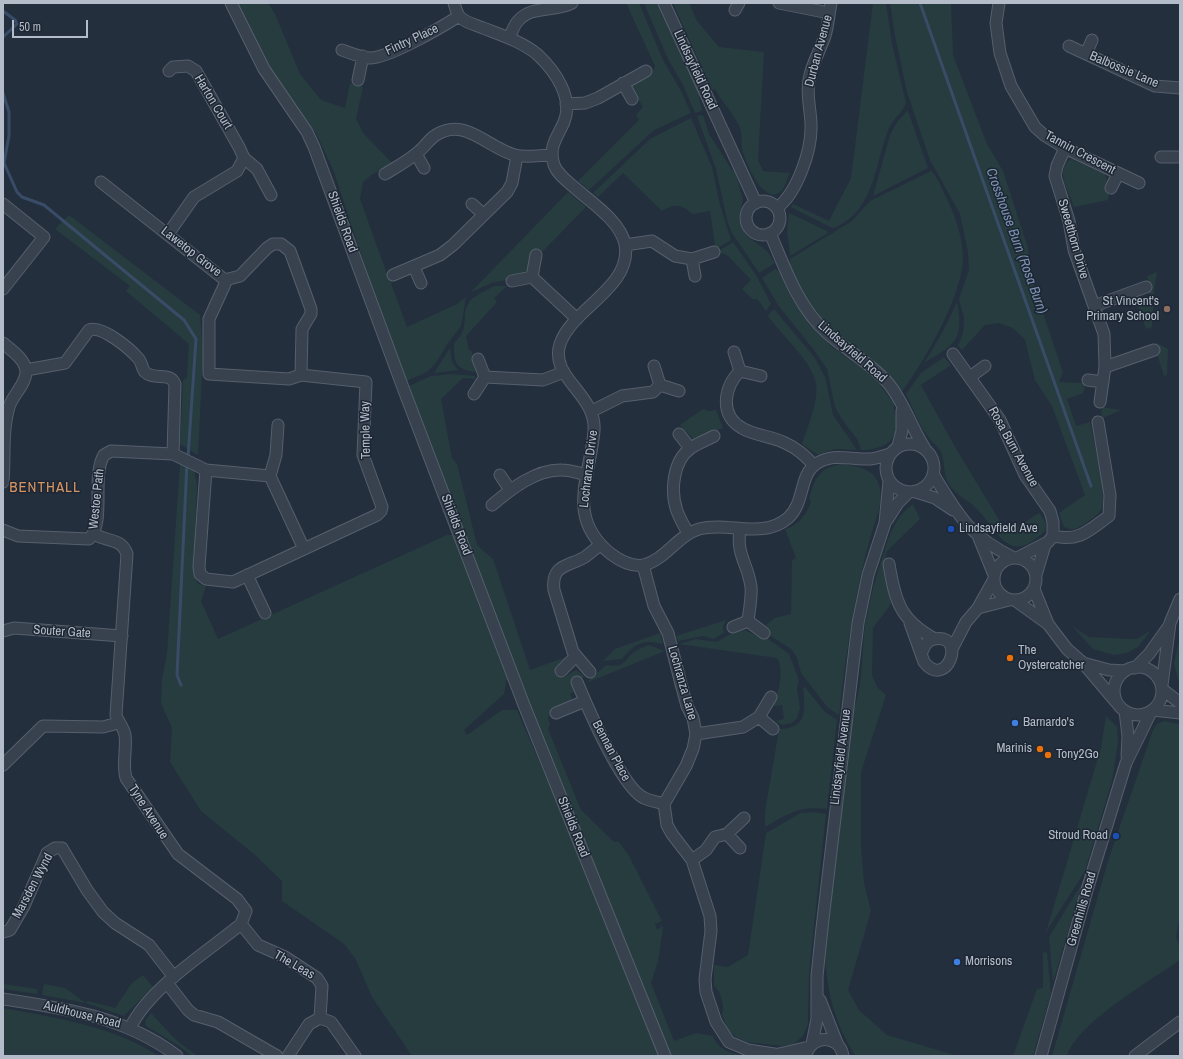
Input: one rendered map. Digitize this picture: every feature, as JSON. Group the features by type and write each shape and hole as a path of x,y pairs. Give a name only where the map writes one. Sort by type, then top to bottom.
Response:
{"street":[{"name":"Shields Road","path":"231,3 264,69 307,132 314,147 402,385 524,705 665,1056"},
{"path":"454,3 459,16 464,20 509,38 537,54 557,77 566,96 566,113 552,146 552,155 555,167 562,177 608,218 619,230 625,245 652,241 675,256 692,259 714,252"},
{"path":"509,38 517,22 523,17 539,11 567,6 572,3"},
{"name":"Lindsayfield Road","path":"664,3 756,203"},
{"path":"779,3 830,8"},
{"name":"Tannin Crescent","path":"999,3 996,23 997,41 1011,86 1035,127 1044,136 1065,148 1139,183"},
{"name":"Durban Avenue","path":"776,208 782,204 787,196 805,164 808,155 811,125 807,96 809,78 825,34 830,8"},
{"name":"Fintry Place","path":"342,50 370,58 384,54 436,30 459,16"},
{"path":"1086,54 1092,40"},
{"name":"Balbossie Lane","path":"1069,46 1155,86 1180,88"},
{"path":"358,80 363,56"},
{"name":"Harton Court","path":"169,71 174,67 188,66 196,71 244,158 257,169 271,195"},
{"path":"566,104 585,103 598,98 646,71"},
{"path":"623,83 632,99"},
{"path":"385,174 416,154 436,135 448,130 460,129 476,134 496,147 517,156 552,155"},
{"name":"Sweetthorn Drive","path":"1065,148 1057,166 1055,176 1069,221 1074,250 1104,334 1105,367 1100,402"},
{"path":"416,154 424,168"},
{"path":"393,275 440,255 453,245 506,192 512,183 517,156"},
{"path":"1161,157 1180,157"},
{"path":"168,234 194,197 237,171 244,158"},
{"path":"1111,188 1118,174"},
{"name":"Lawetop Grove","path":"101,182 225,280 225,284 209,319 209,374 289,380 301,375"},
{"path":"767,202 776,208 779,213 779,222 774,231 759,234 750,228 747,217 751,207 756,203 767,202"},
{"path":"3,204 44,237 3,289"},
{"path":"472,204 483,214"},
{"name":"Lindsayfield Road","path":"770,233 792,285 810,314 825,332 840,345 876,370 889,384 924,447"},
{"path":"225,280 240,276 267,248 273,244 281,244 290,251 311,309 311,314 302,329 301,375"},
{"name":"Lochranza Drive","path":"625,245 624,258 618,276 577,319 565,335 560,344 559,363 592,411 595,428 587,475 583,513 587,524 600,546 618,559 628,563 643,565"},
{"path":"532,277 536,255"},
{"path":"692,259 694,276"},
{"path":"414,267 421,283"},
{"path":"532,277 577,319"},
{"path":"512,281 532,277"},
{"path":"1094,306 1146,287"},
{"path":"26,370 65,363 89,330 100,330 110,335 138,357 144,371 148,374 169,377 173,380 175,384 173,454"},
{"path":"3,342 18,355 26,370 25,377 9,406 4,432 3,482"},
{"path":"1105,367 1154,350"},
{"path":"734,352 740,371"},
{"name":"Rosa Burn Avenue","path":"953,354 1000,420 1025,475 1050,511 1053,522 1053,536"},
{"path":"474,394 484,377 478,358"},
{"path":"654,366 660,385"},
{"path":"970,377 985,366"},
{"path":"740,371 761,376"},
{"path":"740,371 732,380 727,389 726,397 730,416 736,424 742,428 784,442 796,448 814,465"},
{"path":"484,377 543,380 564,372"},
{"name":"Temple Way","path":"206,470 199,567 200,574 206,579 233,582 377,515 381,511 382,507 363,455 366,382 301,375"},
{"path":"1088,380 1103,382"},
{"path":"660,385 679,390"},
{"path":"592,411 622,396 653,392 660,385"},
{"name":"Lindsayfield Road","path":"894,450 903,422 902,407"},
{"path":"1098,422 1110,495 1109,516 1083,536 1066,538 1053,536 1045,545 1036,575 1034,589 1048,624 1068,649 1083,663 1121,708 1135,715 1143,715 1152,711 1161,700 1170,623"},
{"path":"278,425 276,455 270,476 304,549"},
{"path":"679,434 690,448"},
{"path":"688,533 677,511 674,485 678,465 690,448 714,436"},
{"path":"643,565 671,549 688,533 699,529 714,527 757,530 769,528 789,517 801,498 804,482 814,465 838,456 865,459 876,458 909,443 924,447 933,459 933,474 955,512"},
{"path":"888,478 886,462 894,450"},
{"name":"Westoe Path","path":"3,530 9,534 26,537 83,540 90,539 94,534 96,525 99,470 104,455 111,451 173,454 206,470 270,476"},
{"path":"865,459 888,478 899,490 935,498 955,512 978,537 1015,558 1028,563 1036,575"},
{"path":"492,505 510,490 547,472 564,470 587,475"},
{"path":"912,492 923,488 933,474"},
{"path":"500,475 510,490"},
{"name":"Lindsayfield Avenue","path":"809,1049 817,1019 817,976 858,623 868,575 885,523 888,478"},
{"name":"Lindsayfield Avenue","path":"885,523 898,503 912,492"},
{"path":"740,529 738,543 740,554 751,588 748,621"},
{"name":"Tyne Avenue","path":"94,534 100,538 118,542 123,545 127,554 116,715 125,734 124,767 126,778 167,840 182,859 237,899 246,911 241,924"},
{"path":"978,537 998,592 1013,600 1048,624"},
{"path":"952,649 966,622 978,608 1000,564 1045,545"},
{"path":"590,672 573,652 554,590 554,575 560,568 584,557 600,546"},
{"path":"889,564 896,598 901,610 910,623 922,652 924,662 931,668 941,669 950,663 953,654 952,649 947,642 921,631 910,623"},
{"name":"Lochranza Lane","path":"643,565 654,606 668,633 687,706 693,718 696,734 693,749 686,766 664,804"},
{"path":"247,575 265,614"},
{"path":"978,608 1029,595 1034,589"},
{"path":"1121,708 1115,697 1115,683 1149,654 1170,623 1180,599"},
{"path":"733,627 748,621"},
{"path":"748,621 764,632"},
{"path":"922,652 926,643 938,639 966,622"},
{"name":"Souter Gate","path":"3,631 14,628 122,636"},
{"path":"561,671 576,656"},
{"path":"1083,663 1109,670 1148,669 1154,673 1162,687 1180,703"},
{"name":"Bennan Place","path":"578,682 611,754 630,786 643,798 664,804"},
{"path":"696,734 743,727 759,717 771,697"},
{"path":"556,713 585,700"},
{"name":"Greenhills Road","path":"1121,708 1128,736 1126,762"},
{"path":"1152,711 1180,714"},
{"name":"Greenhills Road","path":"1041,1056 1089,884 1126,762 1152,711"},
{"path":"759,717 773,729"},
{"path":"3,766 43,726 103,727 118,722"},
{"path":"664,804 667,825 692,860 710,916 711,931 704,979 706,992 716,1022 724,1037 736,1046 748,1050 783,1055 809,1049 822,1039 832,1040 837,1043"},
{"path":"692,860 706,850 715,837 727,834 744,818"},
{"path":"727,834 740,848"},
{"name":"Marsden Wynd","path":"3,932 10,930 21,911 47,854 54,848 62,848 87,890 103,912 115,923 149,945 171,980"},
{"path":"130,1028 138,1014 156,992 241,924"},
{"name":"The Leas","path":"241,924 258,945 285,957 317,978 322,986 320,1018"},
{"path":"171,980 188,1010 194,1015 218,1022 277,1056"},
{"name":"Lindsayfield Avenue","path":"818,994 843,1056"},
{"name":"Auldhouse Road","path":"3,999 81,1013 130,1028 177,1056"},
{"path":"288,1056 309,1024 320,1018 331,1022 355,1056"},
{"path":"1135,1056 1180,1022"}],"green space":[{"path":"236,3 268,3 275,14 300,74 321,100 345,108 350,83 363,87 356,119 363,133 393,164 371,175 363,182 360,199 387,274 390,273 393,281 391,283 407,327 457,304 466,297 461,326 446,346 436,363 427,372 406,381 372,288 334,172 316,133 273,74"},
{"path":"626,3 639,3 663,60 682,93 691,113 654,130 589,190 578,181 639,120 636,115 643,107 632,89 633,85 652,73 655,66"},
{"path":"644,3 660,3 701,96 699,97 702,111 695,113 684,87 668,59"},
{"path":"673,3 689,3 697,21 719,47 764,52 758,160 763,171 790,173 782,191 779,193 771,194 765,191 750,170 742,149 741,131 739,125 715,89 712,90"},
{"path":"873,3 886,3 892,44 906,103 889,128 874,179 863,203 845,222 832,228 791,207 793,204 829,221 851,178"},
{"path":"890,3 951,3 953,55 987,144 1003,171 1028,248 1030,273 1063,373 1059,382 1083,383 1085,388 1083,393 1067,399 1076,426 1090,422 1103,492 1103,502 1099,513 1078,528 1070,529 1064,527 1059,513 1085,495 1052,406 1035,380 1025,340 1013,328 999,323 985,325 962,350 958,346 963,333 964,318 959,299 969,270 968,252 960,214 930,160 907,92 895,36"},
{"path":"907,111 928,168 873,196 890,135 898,121"},
{"path":"703,115 709,134 732,170 735,171 743,200 739,219 742,229 746,235 767,251 775,263 759,273 732,233 728,224 716,169 697,116"},
{"path":"691,118 712,167 720,205 731,240 718,248 715,246 710,211 693,214 685,208 675,206 662,211 623,173 598,197 593,193 650,139"},
{"path":"1071,159 1105,174 1107,180 1104,189 1109,192 1108,200 1074,207 1066,188 1063,175 1066,164"},
{"path":"931,171 940,183 958,227 963,250 961,274 949,310 940,328 920,364 901,393 890,377 873,360 829,327 808,301 790,265 790,259 852,221 870,201"},
{"path":"568,192 586,207 541,253 537,250 528,275 492,283 471,292"},
{"path":"789,213 827,231 828,233 790,256 787,230"},
{"path":"69,215 200,315 203,354 198,455 180,444 183,381 187,377 189,344 126,291 130,286 55,229"},
{"path":"733,242 756,275 771,304 766,311 757,299 752,299 742,289 751,280 728,256 719,252"},
{"path":"775,269 779,271 792,299 812,327 832,347 874,377 894,404 896,419 895,434 887,444 875,449 861,450 857,439 841,418 835,407 827,369 814,350 778,305 762,278"},
{"path":"1157,272 1154,291 1152,327 1146,329 1138,306 1151,299 1148,292 1152,290 1147,276"},
{"path":"494,286 507,286 494,298 497,302 466,336 469,350 472,351 475,369 475,372 468,371 459,366 455,359 454,343 463,332 465,311 470,301"},
{"path":"957,302 959,325 955,340 944,351 925,362 943,331"},
{"path":"774,309 815,358 825,377 833,415 856,450 835,449 818,455 802,444 816,398 816,384 814,376 804,359 770,319 768,315"},
{"path":"1157,343 1168,349 1167,375 1164,376 1154,344"},
{"path":"450,348 452,362 458,370 434,373"},
{"path":"944,357 951,365 921,385 955,447 1004,528 1011,532 1040,513 1046,524 1045,531 1032,541 1022,546 1013,546 1006,542 976,508 956,493 950,486 947,481 941,452 922,428 906,394 921,373"},
{"path":"452,374 475,376 475,379 463,378 441,399 452,458 457,464 477,545 493,559 530,670 566,657 555,671 556,675 564,677 576,670 583,675 583,678 575,678 572,681 574,692 570,694 573,701 552,711 548,718 550,724 548,729 581,810 614,842 618,841 628,854 662,921 655,924 657,930 662,926 663,928 658,961 651,983 674,1041 696,1033 713,1036 721,1048 735,1054 745,1056 670,1056 504,639 409,386 431,376"},
{"path":"1102,407 1121,410 1101,419"},
{"path":"703,409 709,411 716,410 723,428 693,439 680,425"},
{"path":"180,464 194,471 197,485 194,575 198,584 206,586 201,601 218,639 447,535 453,535 507,678 504,694 464,730 467,735 502,710 517,710 570,833 634,995 642,1010 660,1056 412,1056 372,997 355,958 344,944 282,901 282,881 255,855 201,811 170,762 172,728 161,703 162,680 167,653"},
{"path":"841,464 869,471 877,479 881,497 855,602 839,715 828,708 801,673 797,658 791,649 769,635 770,630 766,625 775,618 791,614 792,560 796,558 785,529 798,523 807,511 811,502 809,498 811,491 819,475 828,468"},
{"path":"913,504 920,519 886,552 884,567 891,604 873,628 872,675 877,687 886,695 861,772 861,846 864,883 871,911 848,990 859,1010 887,1035 958,1056 856,1056 842,1031 829,992 825,951 853,712 860,683 864,633 868,612 872,592 891,532 902,514"},
{"path":"726,620 723,627 724,633 713,639 703,636 678,641 676,636"},
{"path":"1072,626 1089,637 1137,639 1151,630 1138,647 1127,653 1114,655 1093,649"},
{"path":"745,630 763,639 767,638 789,654 799,680 797,689 800,708 797,718 792,723 782,725 776,721 784,719 782,705 773,706 779,689 781,675 777,658 679,644 696,639 717,642 730,634"},
{"path":"660,633 663,644 645,642 635,646 622,659 603,661 615,649"},
{"path":"1180,637 1180,687 1174,663"},
{"path":"649,645 665,651 586,683 606,665 620,665 634,652"},
{"path":"805,687 824,711 837,720 827,809 817,808 794,812 765,827 765,812 779,729 788,728 800,722 804,711 803,688"},
{"path":"1106,716 1117,727 1118,742 1112,781 1085,871 1046,932 1101,748"},
{"path":"1164,721 1180,724 1180,916 1176,936 1180,949 1180,960 1116,1003 1100,1016 1074,1043 1067,1056 1052,1056 1108,861 1153,730 1157,724"},
{"path":"815,812 826,814 809,974 808,1024 803,1036 794,1044 782,1046 747,1042 736,1037 728,1030 722,1015 722,999 714,986 714,965 728,967 748,955 766,833 801,813"},
{"path":"1082,883 1053,983 1049,937"},
{"path":"1043,952 1047,953 1051,993 1033,1056 1013,1056 1037,989 1043,988"},
{"path":"143,975 153,987 124,1016 86,1003 88,1001 115,1008 132,983"},
{"path":"3,984 37,989 37,994 3,989"},
{"path":"44,984 65,988 86,1003 42,995"},
{"path":"3,1008 84,1024 122,1037 159,1056 3,1056"},
{"path":"151,1013 175,1039 197,1056 192,1056 179,1046 146,1026 145,1021"}],"waterway":[{"name":"Crosshouse Burn (Rosa Burn)","path":"920,3 1091,486"},
{"path":"3,11 15,20 17,24 3,37"},
{"path":"3,93 9,112 9,136 4,163 17,192 22,197 44,205 184,320 196,339 188,457"},
{"path":"181,685 177,675 187,463"}],"place":[{"name":"St Vincent's Primary School","path":"1167,309"},
{"name":"Lindsayfield Ave","path":"951,529"},
{"name":"The Oystercatcher","path":"1010,658"},
{"name":"Barnardo's","path":"1015,723"},
{"name":"Marinis","path":"1040,749"},
{"name":"Tony2Go","path":"1048,755"},
{"name":"Stroud Road","path":"1116,836"},
{"name":"Morrisons","path":"957,962"}],"district":[{"name":"BENTHALL","path":"45,488"}]}
